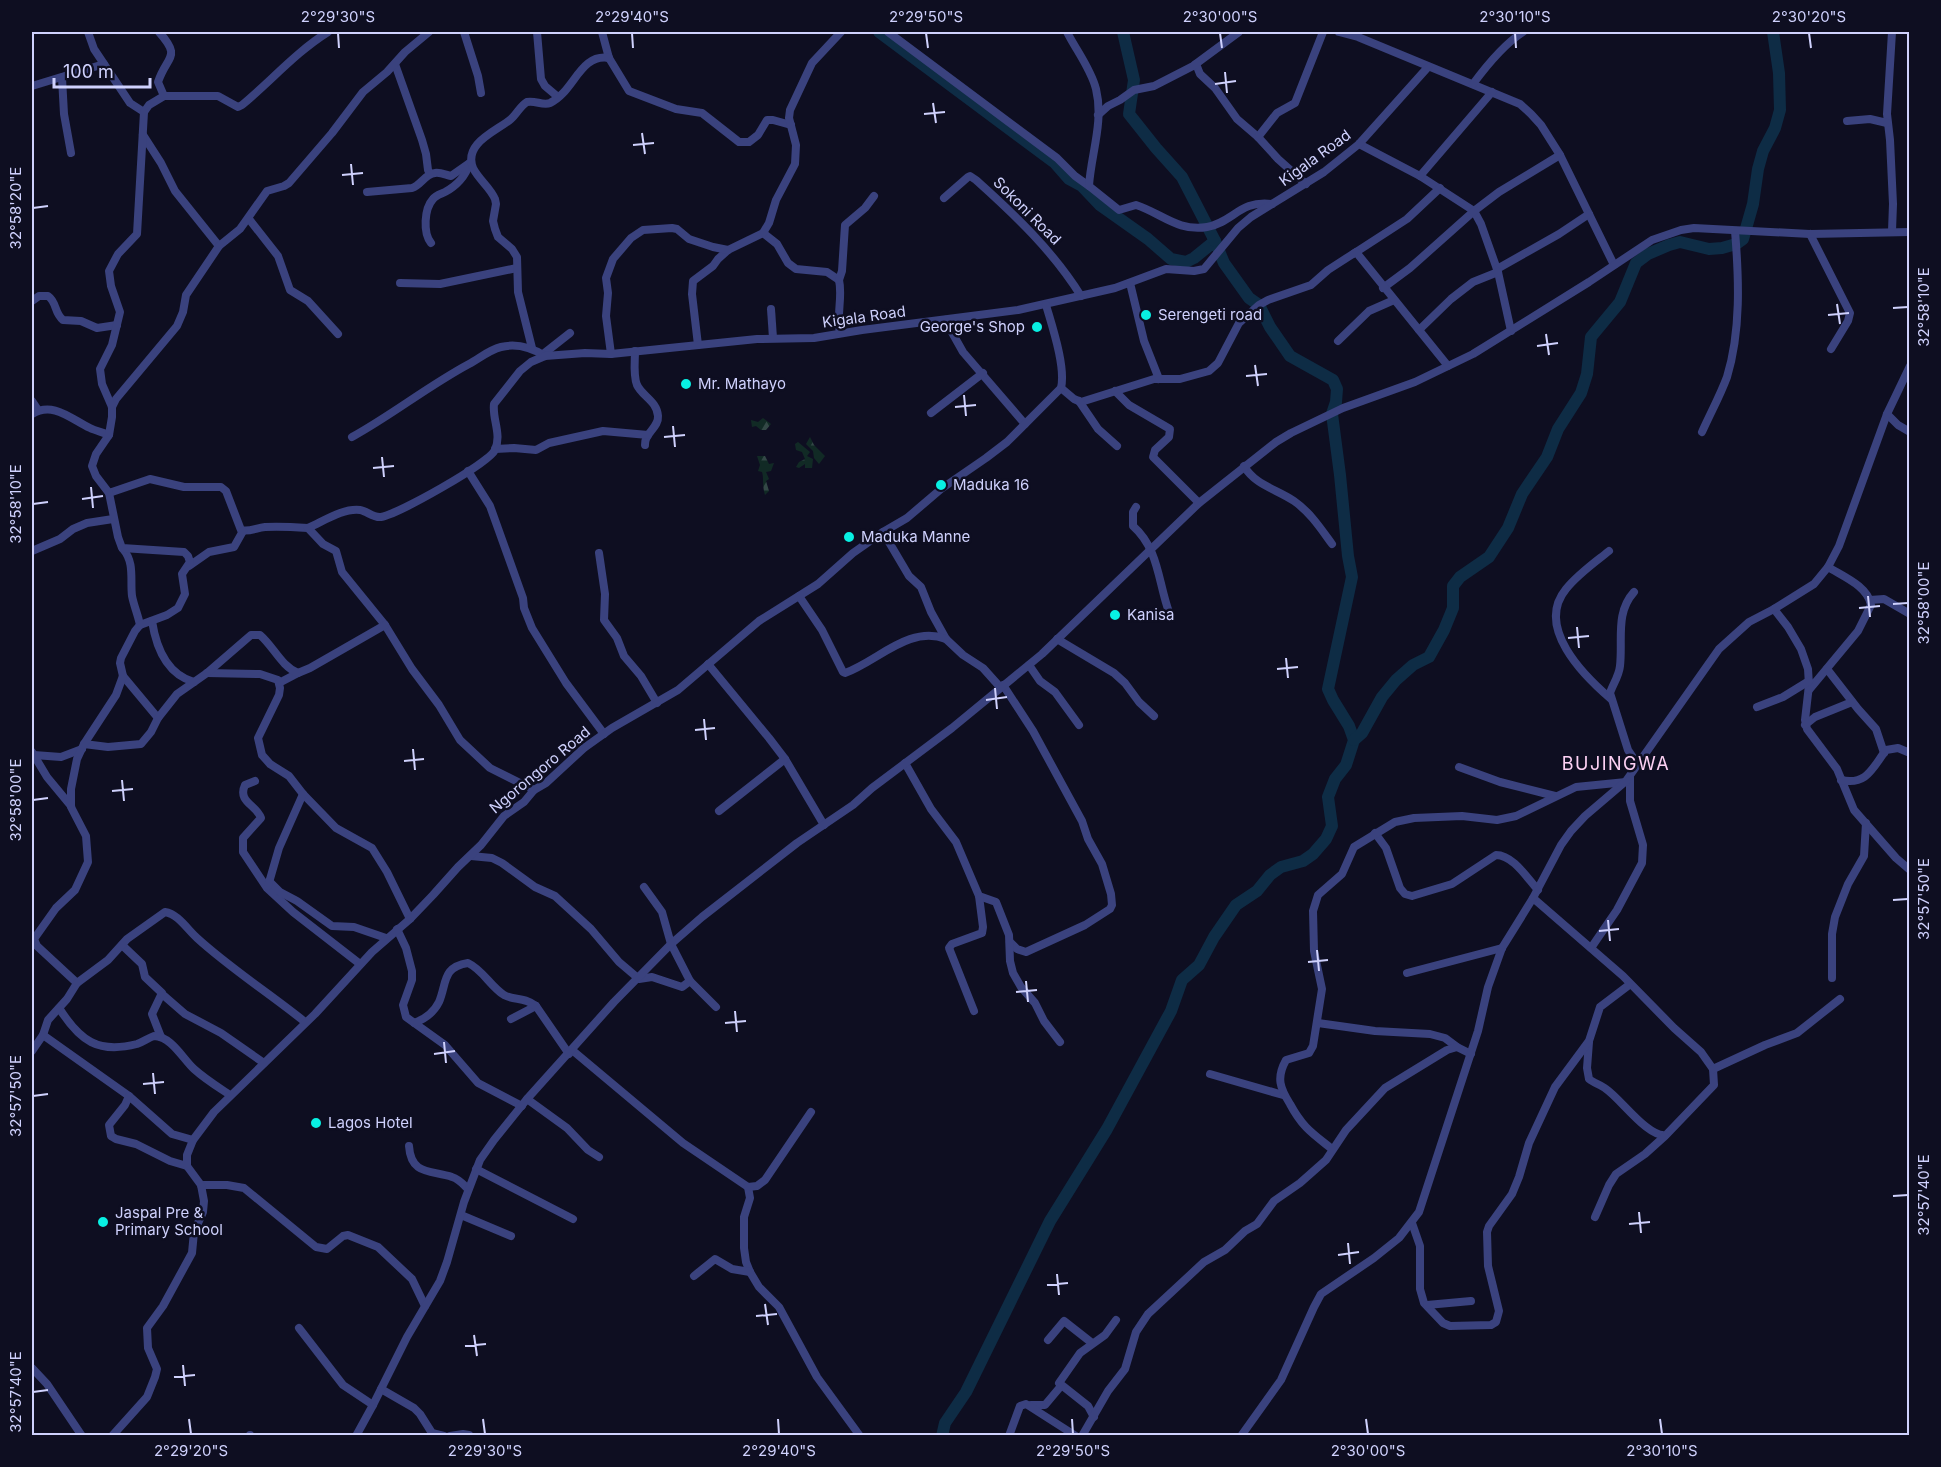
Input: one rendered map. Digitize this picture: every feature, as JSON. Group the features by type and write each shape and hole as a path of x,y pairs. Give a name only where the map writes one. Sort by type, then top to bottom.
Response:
{"street":[{"path":"88,32 94,49 130,103 144,112"},
{"path":"159,32 170,45 172,52 158,82 164,96"},
{"path":"112,407 102,384 100,369 112,345 120,312 111,286 109,271 118,254 137,234 139,225 139,167 144,112 149,105 164,96 218,96 235,105 242,105 314,40 328,32"},
{"path":"140,625 132,595 128,556 119,542 109,494 96,476 93,467 96,454 109,435 112,407 177,326 183,312 186,295 219,246 249,219 267,191 289,183 332,134 363,92 429,32"},
{"path":"464,32 481,93"},
{"path":"537,32 541,79 545,86 558,97"},
{"path":"602,32 609,58 629,91 676,109 702,113 738,142 749,142 758,135 767,120 791,125"},
{"path":"698,345 692,286 698,276 713,266 728,250 763,233 770,223 776,200 795,164 796,145 789,118 790,110 812,63 841,32"},
{"path":"888,32 1057,158 1075,176 1119,210 1136,205 1169,222 1207,227 1255,203 1272,204"},
{"path":"1066,32 1096,88 1097,138 1089,186"},
{"path":"1098,115 1134,90 1158,85 1196,64 1239,32"},
{"path":"1258,137 1277,113 1291,106 1299,96 1323,32"},
{"path":"1339,32 1358,34 1428,67 1520,104 1541,125 1560,155 1614,265"},
{"path":"1473,84 1506,45 1523,32"},
{"path":"1892,32 1887,123 1893,204 1892,231"},
{"path":"431,243 425,233 425,228 431,203 434,198 454,186 468,170 477,143 511,119 523,104 531,100 547,104 565,93 578,74 592,60 609,58"},
{"path":"32,86 104,64"},
{"path":"395,64 422,140 430,174"},
{"path":"1196,64 1200,74 1215,88 1232,113 1305,184"},
{"name":"Kigala Road","path":"495,449 498,428 494,405 520,371 544,355 611,354 773,338 814,338 1046,305 1130,283 1166,269 1194,271 1204,269 1238,228 1251,217 1305,184 1359,144 1428,67"},
{"path":"62,78 65,97 64,114 71,153"},
{"path":"1420,176 1492,92"},
{"path":"1847,121 1870,119 1887,123"},
{"path":"143,135 175,191 219,246"},
{"path":"1359,144 1420,176 1474,211 1498,270 1512,331"},
{"path":"1383,288 1499,192 1560,155"},
{"path":"368,192 412,188 430,174 451,176 470,163"},
{"path":"470,163 495,199 493,221 498,237 515,252 518,262 518,292 532,348"},
{"name":"Sokoni Road","path":"944,198 968,177 976,180 1043,246 1081,296"},
{"path":"1078,402 1159,379 1193,377 1216,367 1239,323 1259,305 1294,288 1356,252 1407,219 1440,188"},
{"path":"840,333 839,280 842,271 845,225 865,208 874,196"},
{"path":"1419,330 1451,299 1473,282 1560,234 1589,214"},
{"path":"249,219 278,256 290,290 308,301 339,334"},
{"path":"611,354 606,316 608,293 606,278 613,259 631,238 644,230 672,228 677,229 689,239 728,250"},
{"path":"356,1436 407,1337 440,1281 476,1169 494,1140 524,1102 614,1002 671,944 702,917 797,843 853,805 1029,665 1150,549 1244,466 1291,433 1343,408 1415,382 1473,354 1652,240 1681,230 1694,228 1810,234 1892,231 1906,232 1910,241"},
{"path":"1702,432 1726,378 1734,343 1738,290 1735,231"},
{"path":"763,233 777,244 791,267 827,272 839,280"},
{"path":"1810,234 1850,314 1831,349"},
{"path":"1356,252 1448,366"},
{"path":"400,283 440,284 517,268"},
{"path":"1130,283 1140,328 1159,379"},
{"path":"32,301 39,296 48,296 54,301 57,314 63,320 81,321 97,328 117,325"},
{"path":"1338,341 1369,311 1394,300"},
{"path":"1046,305 1061,364 1063,380 1061,387 1078,402 1098,429 1117,446"},
{"path":"771,309 773,338"},
{"path":"945,320 963,352 1025,424"},
{"path":"352,438 423,390 485,353 510,345 532,348 544,355 570,333"},
{"path":"635,351 637,384 654,404 658,415 658,420 644,441 645,445"},
{"path":"1241,1436 1281,1380 1322,1294 1399,1238 1419,1212 1471,1054 1488,987 1502,948 1535,894 1561,844 1585,816 1628,779 1719,649 1749,622 1814,584 1828,567 1837,552 1887,414 1910,366"},
{"path":"931,413 983,374"},
{"name":"Ngorongoro Road","path":"187,1166 187,1155 193,1140 214,1112 257,1072 386,938 410,918 489,836 497,822 534,790 546,783 584,748 687,683 759,621 828,576 853,553 916,512 941,489 1007,442 1061,387"},
{"path":"1115,391 1129,405 1170,429 1169,437 1155,450 1153,457 1200,503"},
{"path":"32,401 35,412 52,409 89,428 109,435"},
{"path":"1887,414 1898,425 1910,432"},
{"path":"243,531 278,526 308,528 348,510 363,510 374,517 384,516 468,471 490,456 495,449 536,450 549,443 603,431 648,435"},
{"path":"1244,466 1255,480 1303,508 1332,544"},
{"path":"468,471 490,507 523,598 531,628 566,683 604,734"},
{"path":"109,494 150,479 184,487 221,487 226,491 237,525 243,531"},
{"path":"1136,507 1133,512 1133,526 1142,533 1156,562 1168,612"},
{"path":"32,551 60,539 87,523 113,519"},
{"path":"308,528 323,544 336,551 342,572 385,625 460,740 490,768 534,790"},
{"path":"158,718 123,676 121,658 140,625 174,612 181,604 185,590 182,574 189,566 209,552 234,548 243,531"},
{"path":"883,532 909,576 921,587 931,612 946,639 963,655 983,668 1001,686 1033,731 1082,821 1088,839 1102,864 1111,894 1110,909 1085,925 1026,951 1022,952 1010,942"},
{"path":"123,549 184,552 190,560 189,566"},
{"path":"1609,551 1566,589 1559,601 1556,617 1562,638 1574,661 1587,678 1611,699"},
{"path":"599,553 605,594 604,620 617,638 624,656 641,676 657,703"},
{"path":"1828,567 1854,583 1870,600"},
{"path":"1634,592 1624,605 1620,636 1621,664 1618,677 1610,693 1628,750 1638,765"},
{"path":"799,596 815,618 845,673 913,638 931,634 946,639"},
{"path":"1870,600 1884,599 1910,614"},
{"path":"1808,691 1858,631 1867,616 1870,600"},
{"path":"1774,609 1801,649 1808,669 1805,725 1809,734 1833,761 1854,810 1896,858 1910,870"},
{"path":"152,621 155,639 166,662 179,675 194,682"},
{"path":"279,683 385,625"},
{"path":"33,754 61,757 83,746 108,747 141,744 152,732 158,718 177,694 207,673 248,637 254,635 260,636 269,643 289,669 298,673"},
{"path":"1057,639 1114,673 1154,716"},
{"path":"708,664 758,723 784,759 824,825"},
{"path":"1029,665 1041,681 1055,692 1079,725"},
{"path":"1827,669 1876,729 1884,753"},
{"path":"207,673 260,674 275,678 279,683 279,695 258,738 265,760 289,776 336,828 372,848 410,918"},
{"path":"71,807 73,777 83,746 116,695 123,676"},
{"path":"1756,707 1783,697 1809,681"},
{"path":"1805,725 1815,717 1852,702"},
{"path":"1841,780 1852,783 1861,780 1870,773 1886,750 1898,748 1910,753"},
{"path":"33,754 47,777 71,807 86,836 88,862 75,890 56,908 33,939 37,946 77,983"},
{"path":"719,811 784,759"},
{"path":"905,763 937,818 956,842 979,896 982,933 952,944 949,948 974,1011"},
{"path":"1459,767 1500,782 1555,796"},
{"path":"1332,1149 1303,1126 1280,1089 1280,1080 1284,1062 1289,1057 1311,1051 1318,1023 1322,990 1314,951 1312,921 1315,902 1322,890 1342,874 1354,847 1395,822 1438,816 1506,819 1575,787 1628,779"},
{"path":"1591,948 1617,910 1642,863 1643,845 1630,801 1628,779"},
{"path":"255,782 245,785 242,793 244,799 261,818 245,834 242,848 268,884 293,912 360,964"},
{"path":"268,884 279,848 303,794"},
{"path":"1832,978 1832,934 1835,917 1848,884 1864,856 1866,823"},
{"path":"1376,833 1386,848 1400,888 1405,894 1412,896 1452,885 1496,855 1503,855 1510,860 1535,894 1701,1052 1713,1069 1712,1089 1645,1154 1616,1174 1595,1217"},
{"path":"471,855 502,862 535,887 555,896 591,929 619,962 639,978 652,977 682,987 690,981"},
{"path":"268,884 332,926 354,927 386,938"},
{"path":"644,887 662,912 671,944 690,981 716,1007"},
{"path":"979,896 996,902 1010,942 1009,953 1013,974 1060,1042"},
{"path":"32,1051 43,1035 48,1020 77,983 108,960 122,945 161,913 168,912 240,975 271,995 305,1022"},
{"path":"397,929 406,948 412,971 412,980 404,997 406,1017 455,1055 478,1083 524,1102 567,1128 588,1150 599,1157"},
{"path":"122,945 142,964 145,977 185,1014 222,1033 264,1063"},
{"path":"1407,974 1502,948"},
{"path":"414,1023 424,1019 435,1007 445,979 453,968 468,963 505,995 528,1000 536,1006 570,1052 683,1143 748,1187 757,1186 765,1180 811,1112"},
{"path":"1629,985 1607,999 1600,1007 1589,1041 1587,1068 1589,1079 1606,1088 1651,1130 1658,1135 1665,1136"},
{"path":"162,994 152,1014 161,1037 209,1082 230,1095"},
{"path":"1713,1069 1797,1033 1840,999"},
{"path":"511,1019 536,1006"},
{"path":"59,1008 74,1030 101,1048 132,1045 150,1037 161,1037"},
{"path":"1318,1023 1445,1038 1471,1054"},
{"path":"43,1035 129,1096 172,1134 193,1140"},
{"path":"1412,1223 1420,1246 1422,1298 1437,1318 1450,1326 1491,1324 1499,1319 1488,1266 1487,1232 1512,1194 1529,1143 1555,1087 1589,1041"},
{"path":"1082,1436 1108,1391 1125,1369 1136,1332 1148,1314 1204,1262 1225,1250 1245,1231 1257,1224 1274,1201 1320,1167 1346,1130 1385,1088 1435,1056 1457,1047"},
{"path":"1209,1074 1283,1095"},
{"path":"112,1436 147,1397 155,1377 157,1369 147,1348 147,1328 163,1306 190,1257 196,1225 204,1206 201,1185 187,1166 111,1136 109,1125 125,1105 129,1096"},
{"path":"409,1146 411,1158 421,1169 454,1178 468,1189"},
{"path":"476,1169 573,1219"},
{"path":"201,1185 227,1185 244,1188 316,1247 327,1249 343,1236 348,1235 378,1246 412,1279 425,1306"},
{"path":"748,1187 750,1198 744,1217 744,1248 750,1272 759,1287 779,1307 805,1358 860,1436"},
{"path":"461,1215 511,1236"},
{"path":"694,1276 715,1259 732,1269 750,1272"},
{"path":"1427,1305 1471,1301"},
{"path":"1094,1417 1088,1406 1061,1386 1059,1381 1080,1353 1105,1335 1116,1320"},
{"path":"1048,1340 1064,1321 1092,1343"},
{"path":"298,1328 343,1385 373,1406"},
{"path":"32,1368 47,1384 78,1434"},
{"path":"1009,1436 1020,1406 1045,1405 1061,1386"},
{"path":"381,1389 414,1408 432,1433 444,1436"},
{"path":"1029,1404 1076,1436"},
{"path":"450,1436 469,1435"}],"green space":[{"path":"763,418 771,424 766,430 761,430 756,426 752,427 751,420 758,422"},
{"path":"810,437 814,445 825,456 819,464 814,458 813,451 806,444"},
{"path":"798,442 810,452 807,456 813,459 812,468 805,468 805,464 799,468 796,467 805,459 802,452 796,450 795,444"},
{"path":"757,456 765,456 769,464 774,463 771,471 766,472 769,479 766,481 769,491 765,495 762,472 758,471 760,465"}],"waterway":[{"path":"879,32 1055,163 1069,179 1082,186 1100,205 1148,239 1171,259 1186,262 1215,241 1224,263 1249,298 1259,305 1270,327 1290,356 1333,380 1337,389 1332,414 1352,577 1328,689 1349,726 1354,740 1346,765 1335,779 1328,797 1332,826 1326,839 1313,854 1303,861 1281,867 1270,875 1257,891 1236,905 1214,937 1199,965 1182,980 1171,1011 1107,1129 1050,1221 966,1392 945,1423 942,1436"},
{"path":"1123,32 1134,80 1129,114 1182,177 1215,241"},
{"path":"1354,740 1362,733 1382,697 1396,680 1413,665 1429,657 1453,608 1453,586 1460,577 1489,557 1508,528 1522,494 1547,457 1558,429 1581,393 1587,374 1591,337 1620,302 1636,263 1648,254 1680,242 1709,249 1736,244 1743,239 1753,204 1763,151 1775,128 1780,110 1779,73 1773,32"}],"place":[{"name":"Serengeti road","path":"1146,315"},
{"name":"George's Shop","path":"1037,327"},
{"name":"Mr. Mathayo","path":"686,384"},
{"name":"Maduka 16","path":"941,485"},
{"name":"Maduka Manne","path":"849,537"},
{"name":"Kanisa","path":"1115,615"},
{"name":"Lagos Hotel","path":"316,1123"},
{"name":"Jaspal Pre & Primary School","path":"103,1222"}],"district":[{"name":"BUJINGWA","path":"1616,764"}]}
